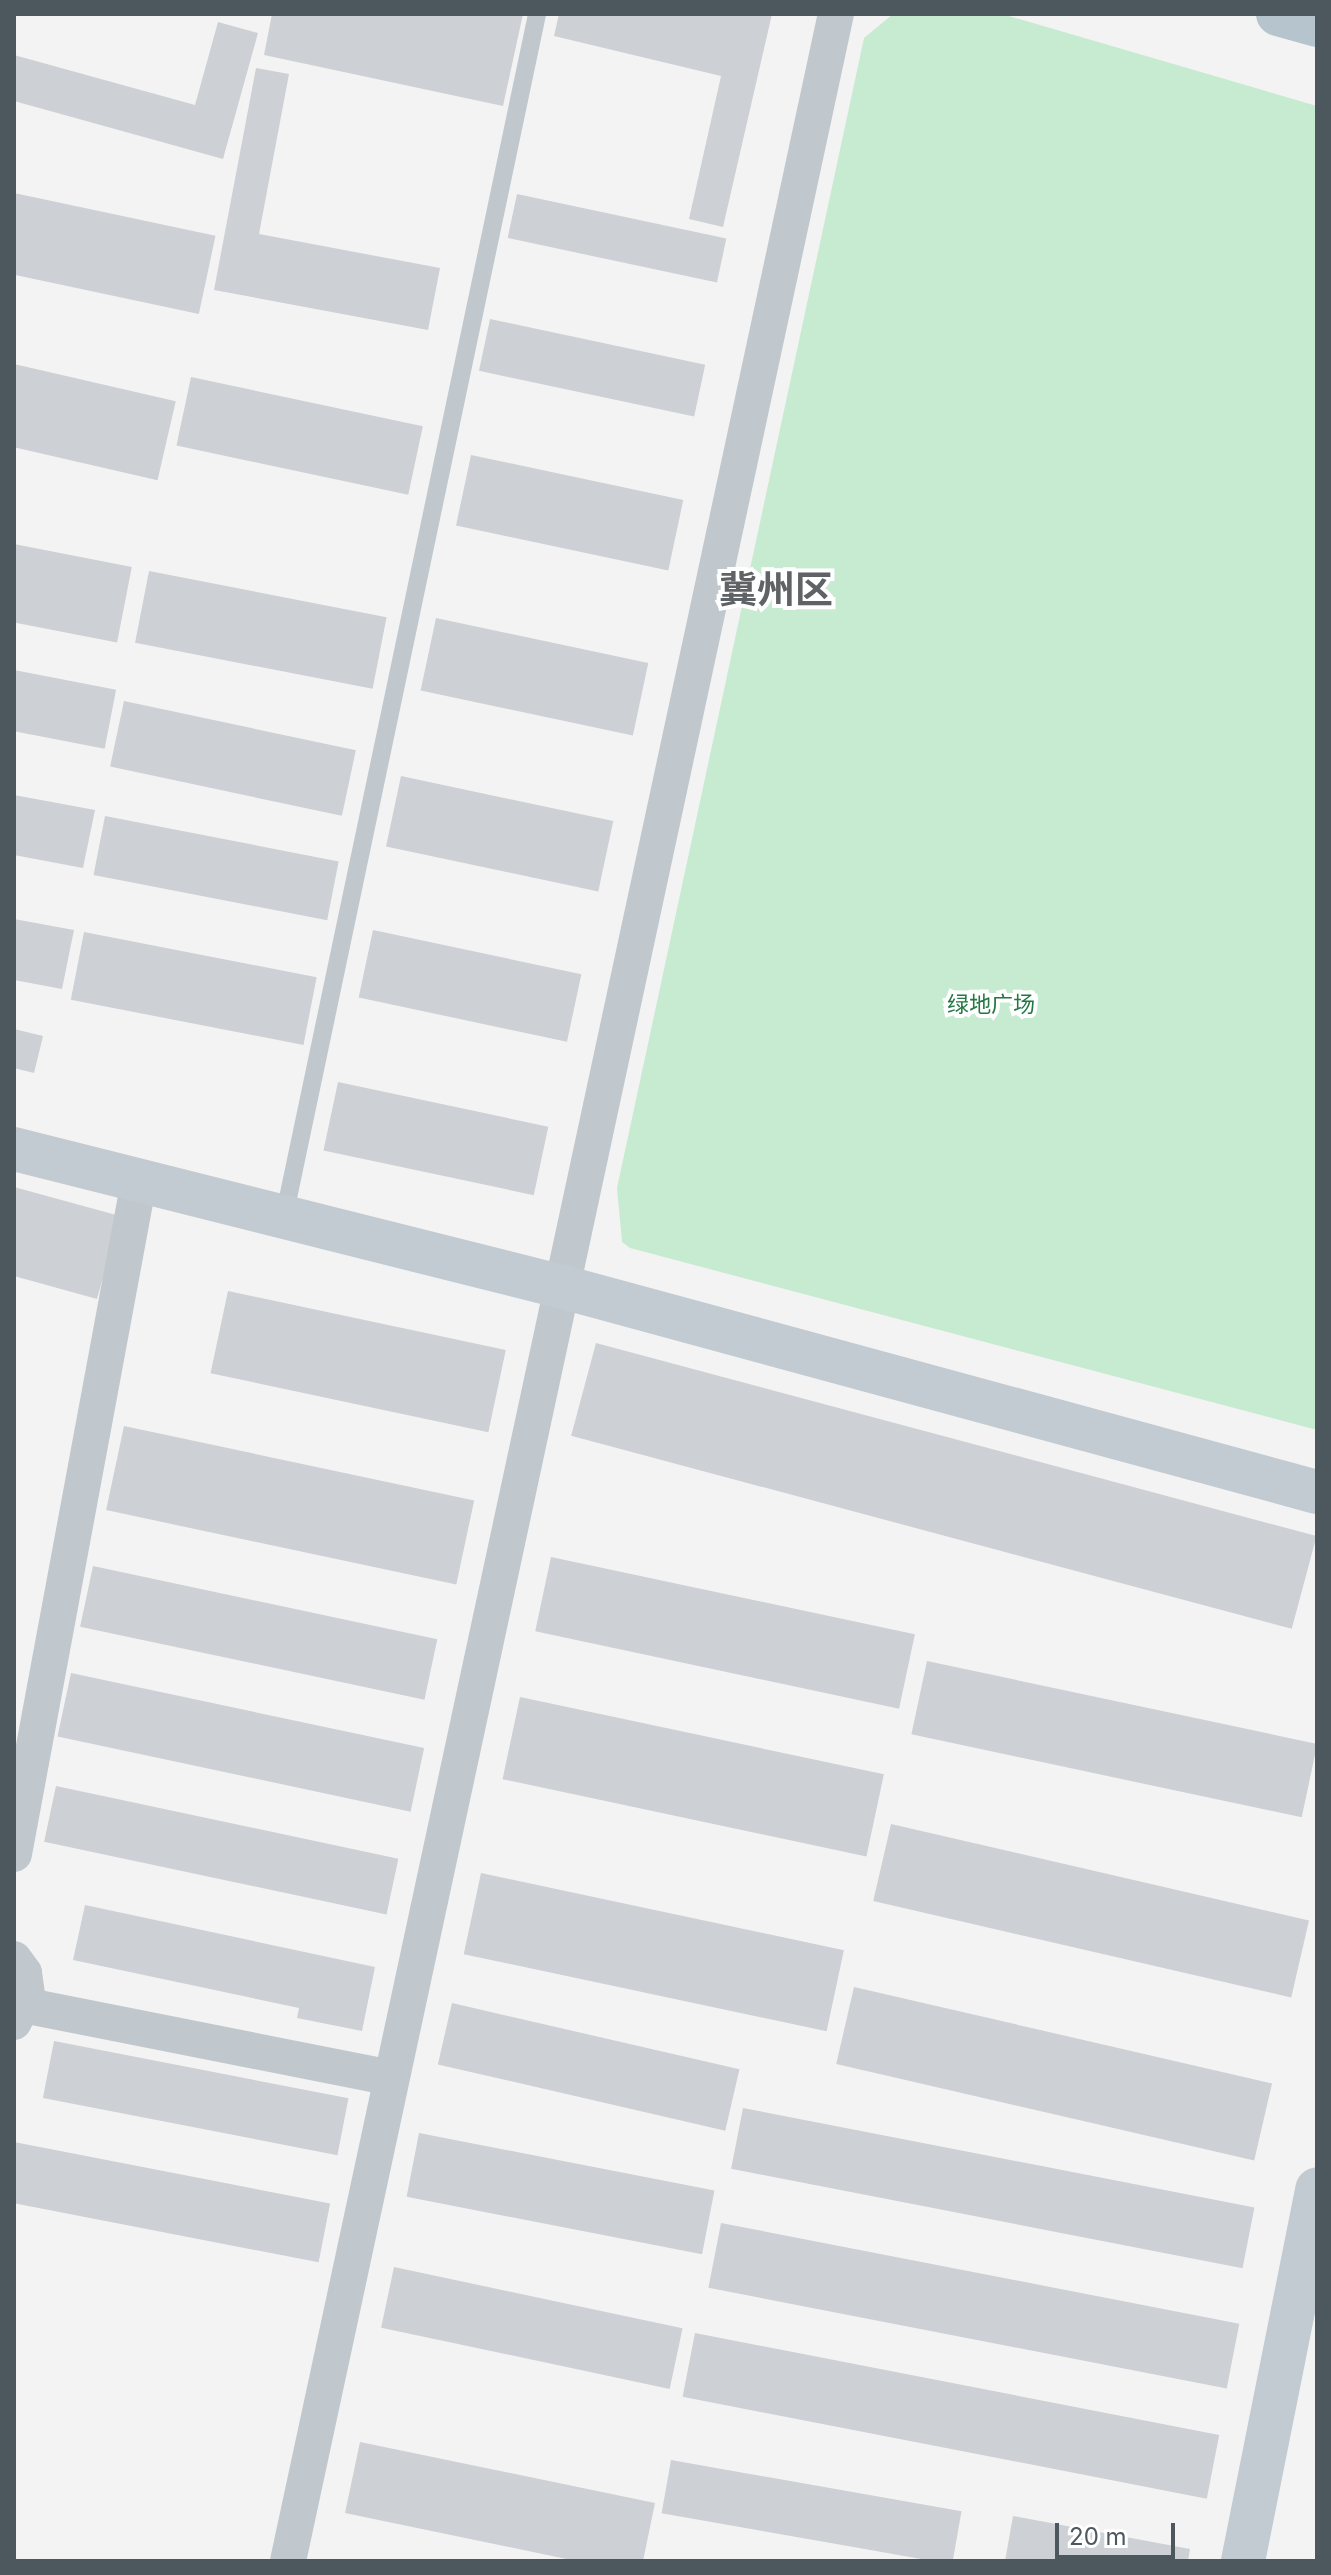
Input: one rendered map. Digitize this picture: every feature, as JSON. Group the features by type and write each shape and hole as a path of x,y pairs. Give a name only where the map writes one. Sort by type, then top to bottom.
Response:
{"main road":[{"path":"1278,14 1317,25"}],"street":[{"path":"288,2561 836,14"},
{"path":"14,1149 563,1287 1317,1492"},
{"path":"14,1854 139,1181"},
{"path":"14,1959 24,1973 19,2014 390,2078"},
{"path":"1243,2561 1317,2189"}],"lane":[{"path":"284,1217 537,14"}],"green space":[{"name":"绿地广场","path":"893,14 1002,14 1317,106 1317,1430 630,1248 622,1242 617,1188 864,38"}],"building":[{"path":"272,14 523,14 503,106 264,55"},
{"path":"559,14 772,14 723,227 689,219 721,76 554,36"},
{"path":"218,22 258,33 223,159 14,101 14,55 195,105"},
{"path":"256,68 289,74 259,234 440,268 428,330 214,290"},
{"path":"14,193 215,236 199,314 14,275"},
{"path":"517,194 726,238 717,283 508,238"},
{"path":"490,319 705,365 694,417 479,371"},
{"path":"14,364 176,401 158,480 14,447"},
{"path":"191,377 423,426 408,495 176,445"},
{"path":"471,455 683,500 668,571 456,525"},
{"path":"14,544 132,567 117,642 14,622"},
{"path":"149,571 387,617 373,689 135,643"},
{"path":"436,618 648,663 633,735 421,690"},
{"path":"14,670 116,690 105,749 14,731"},
{"path":"124,701 356,750 342,816 110,767"},
{"path":"401,776 613,821 598,892 386,846"},
{"path":"14,795 95,810 83,868 14,855"},
{"path":"105,816 339,861 327,920 94,875"},
{"path":"14,919 74,930 62,989 14,980"},
{"path":"373,930 581,974 567,1042 359,997"},
{"path":"84,932 317,977 303,1045 71,1000"},
{"path":"14,1029 43,1036 34,1073 14,1068"},
{"path":"338,1082 548,1127 534,1195 323,1150"},
{"path":"14,1187 120,1216 97,1299 14,1276"},
{"path":"228,1291 506,1350 488,1432 211,1373"},
{"path":"596,1343 1317,1536 1292,1629 571,1436"},
{"path":"124,1426 474,1500 456,1585 106,1510"},
{"path":"551,1557 915,1634 899,1709 535,1631"},
{"path":"93,1566 437,1639 424,1700 80,1627"},
{"path":"927,1661 1317,1744 1302,1817 911,1734"},
{"path":"71,1673 424,1748 411,1812 57,1737"},
{"path":"520,1697 884,1774 866,1857 503,1779"},
{"path":"56,1786 398,1859 387,1915 44,1842"},
{"path":"891,1824 1309,1921 1291,1997 873,1901"},
{"path":"481,1873 844,1950 827,2031 464,1954"},
{"path":"85,1905 375,1967 362,2031 297,2018 299,2008 73,1960"},
{"path":"854,1987 1272,2084 1254,2160 836,2064"},
{"path":"452,2003 739,2069 725,2131 438,2064"},
{"path":"54,2041 348,2098 337,2155 43,2098"},
{"path":"743,2108 1254,2207 1243,2268 731,2169"},
{"path":"419,2133 714,2190 702,2254 407,2197"},
{"path":"14,2142 330,2203 319,2262 14,2203"},
{"path":"721,2223 1239,2324 1227,2389 708,2288"},
{"path":"394,2267 683,2328 670,2389 381,2328"},
{"path":"695,2333 1219,2435 1207,2499 683,2397"},
{"path":"360,2442 655,2503 643,2561 576,2561 345,2513"},
{"path":"671,2460 962,2511 953,2561 933,2561 662,2513"},
{"path":"1013,2516 1190,2549 1188,2561 1005,2561"}],"district":[{"name":"冀州区","path":"776,590"}]}
